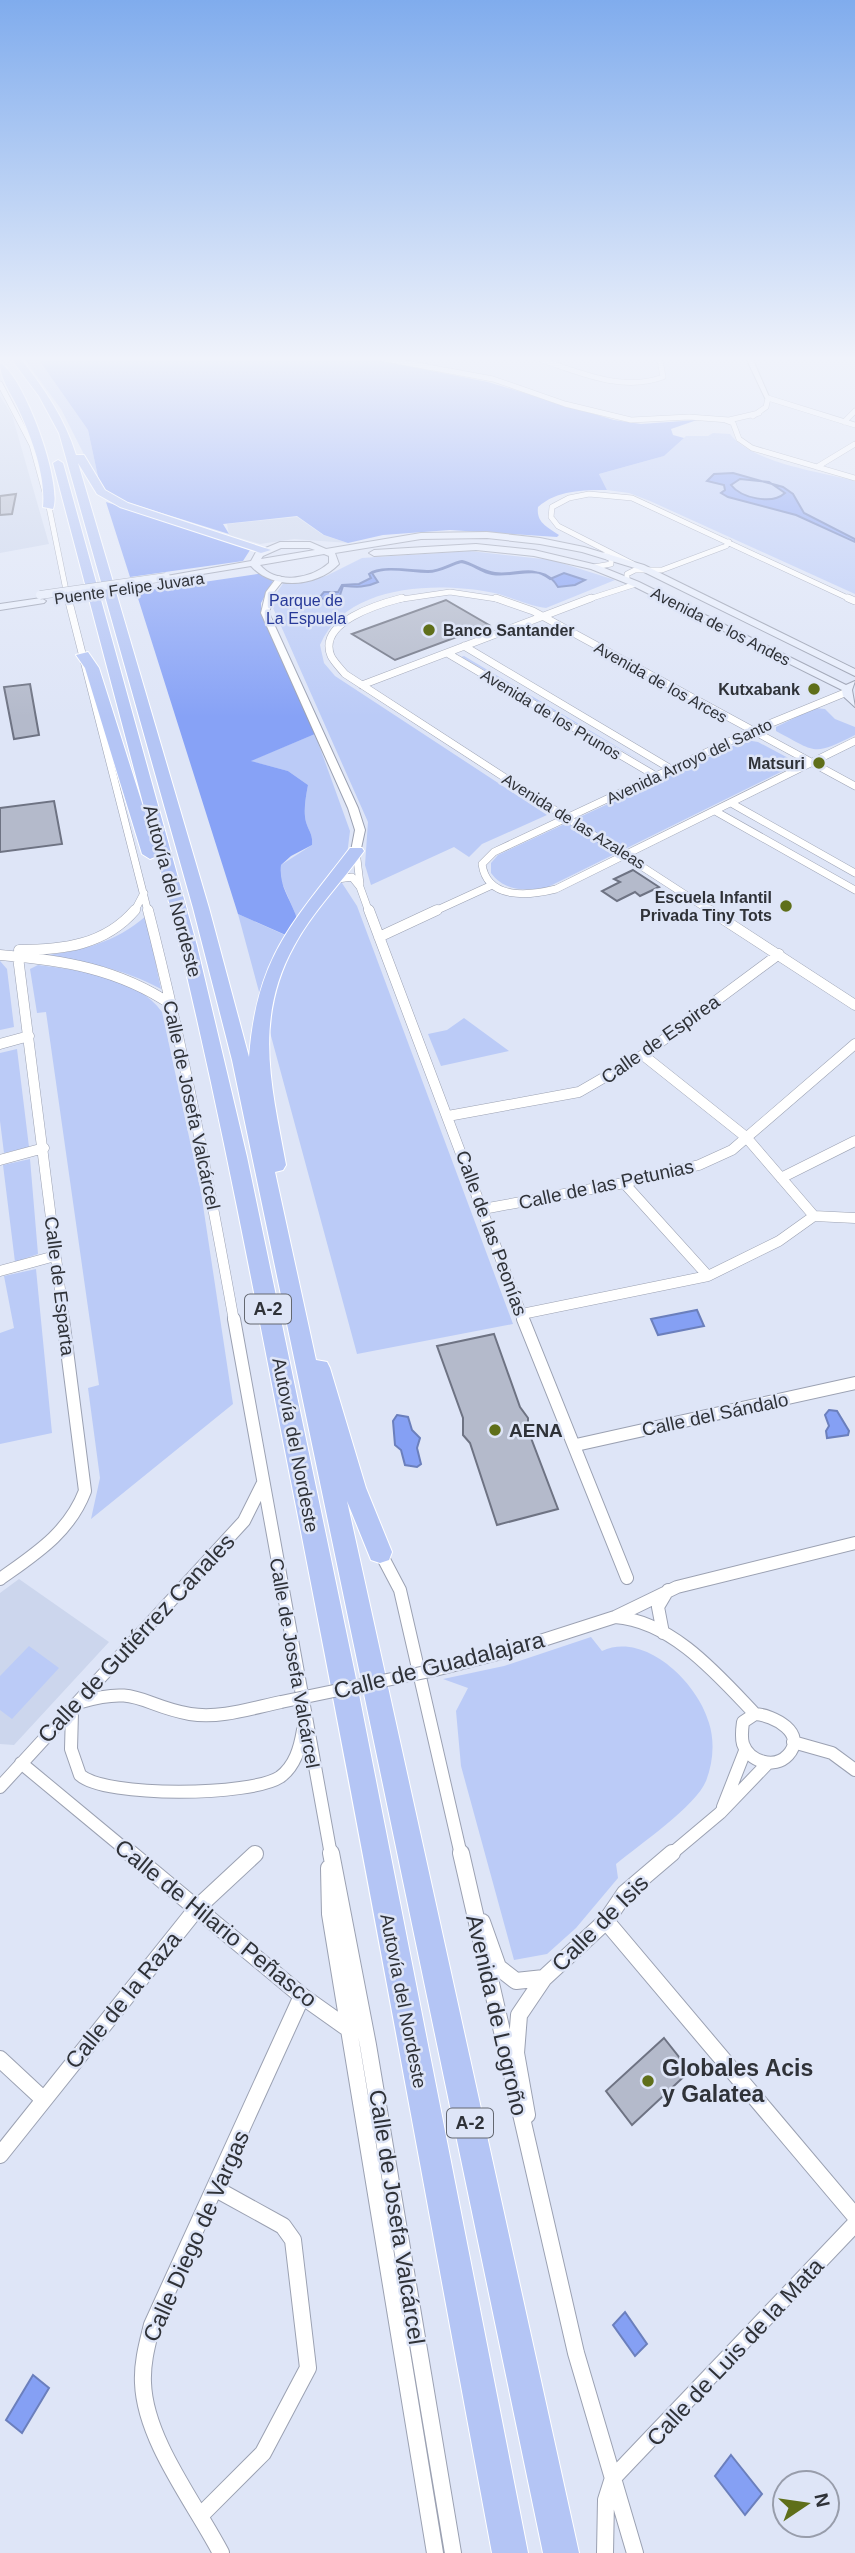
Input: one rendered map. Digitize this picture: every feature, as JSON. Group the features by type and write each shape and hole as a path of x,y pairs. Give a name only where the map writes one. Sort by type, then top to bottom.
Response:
{"highway":[{"path":"46,479 50,495 49,507"},
{"name":"Autovía del Nordeste","path":"62,479 189,946 237,1157 339,1660 510,2553"},
{"name":"Autovía del Nordeste","path":"77,479 201,908 241,1060 561,2553"},
{"path":"94,479 101,492 122,504 264,550"},
{"path":"83,655 92,668 172,920 189,946"},
{"path":"286,1268 273,1134 258,1063 261,1019 270,979 282,953 356,851"},
{"name":"A-2","path":"293,1296 330,1396 354,1488 380,1552"}],"main road":[{"name":"Avenida de los Andes","path":"333,555 388,540 456,535 540,541 604,555 650,571 855,673"},
{"path":"300,544 333,555 329,570 320,574 281,578 256,567 264,550 300,544"},
{"name":"Avenida de los Andes","path":"333,555 476,547 534,553 594,567 631,582 850,688"},
{"name":"Puente Felipe Juvara","path":"0,601 41,598 333,555"},
{"name":"Puente Felipe Juvara","path":"0,607 41,598"},
{"path":"850,688 855,704"}],"street":[{"name":"Calle de Josefa Valcárcel","path":"41,479 70,609 172,1005 207,1170 305,1721 368,2045 453,2553"},
{"path":"633,564 558,526 551,517 552,507 579,495 621,496 645,503 855,601"},
{"path":"362,685 631,582 627,574 632,571 662,570 726,546 729,542"},
{"path":"594,567 611,565 612,560 604,555"},
{"name":"Calle de las Peonías","path":"281,578 270,592 265,612 353,808 360,830 356,851 360,887 522,1314 627,1578"},
{"name":"Avenida de los Arces","path":"362,685 339,668 332,656 331,642 341,625 375,604 416,594 465,593 507,601 541,616 855,786"},
{"name":"Avenida de los Prunos","path":"464,646 671,769"},
{"name":"Avenida de los Prunos","path":"447,653 656,776"},
{"name":"Avenida de las Azaleas","path":"362,685 855,1005"},
{"name":"Avenida Arroyo del Santo","path":"492,885 482,871 486,857 752,731 850,688"},
{"path":"379,937 492,885 510,893 543,893 855,741"},
{"path":"731,803 855,873"},
{"path":"715,811 855,890"},
{"path":"338,879 352,877 360,887"},
{"path":"0,949 56,950 101,937 126,922 140,905 144,893"},
{"name":"Calle de Espirea","path":"448,1116 579,1092 643,1055 779,954"},
{"path":"0,956 113,971 141,983 172,1005"},
{"name":"Calle de Esparta","path":"0,1579 69,1525 80,1508 85,1491 18,957"},
{"path":"0,1044 29,1036"},
{"name":"Calle de las Petunias","path":"484,1209 624,1183 699,1165 732,1150 855,1044"},
{"path":"643,1055 746,1137 814,1216"},
{"path":"781,1178 855,1142"},
{"path":"0,1160 44,1149"},
{"path":"624,1183 708,1276"},
{"path":"522,1314 708,1276 779,1241 814,1216 855,1217"},
{"path":"0,1271 55,1256"},
{"name":"Calle del Sándalo","path":"576,1445 855,1383"},
{"name":"Calle de Gutiérrez Canales","path":"0,1787 244,1521 263,1483"},
{"name":"Calle de Guadalajara","path":"76,1707 108,1694 134,1695 189,1714 212,1716 435,1670 509,1651 615,1617 669,1589 855,1543"},
{"name":"Avenida de Logroño","path":"380,1552 400,1590 576,2353 635,2553"},
{"path":"663,1633 658,1607 669,1589"},
{"path":"615,1617 639,1619 663,1633 724,1681 755,1714"},
{"path":"76,1707 70,1740 74,1764 87,1782 112,1789 248,1788 271,1783 288,1771 299,1753 305,1721"},
{"path":"755,1714 768,1714 780,1720 789,1730 793,1742 790,1754 780,1762 767,1764 755,1760 745,1751 739,1736 743,1722 755,1714"},
{"path":"793,1742 832,1753 855,1770"},
{"name":"Calle de Isis","path":"720,1813 745,1751"},
{"name":"Calle de Hilario Peñasco","path":"22,1763 302,1996 368,2045"},
{"name":"Calle de Isis","path":"544,2220 516,2053 519,2015 544,1978 606,1921 625,1893 720,1813 767,1764"},
{"name":"Calle de Josefa Valcárcel","path":"329,1841 330,1914 435,2553"},
{"name":"Calle de la Raza","path":"0,2155 198,1908 255,1854"},
{"name":"Calle de Isis","path":"466,1880 498,1967 516,1981 544,1978"},
{"path":"606,1921 855,2216"},
{"name":"Calle Diego de Vargas","path":"221,2553 202,2514 158,2439 146,2400 142,2363 152,2325 302,1996"},
{"path":"0,2059 43,2099"},
{"path":"202,2514 263,2453 308,2368 292,2240 283,2226 216,2189"},
{"name":"Calle de Luis de la Mata","path":"613,2479 855,2224"},
{"name":"Avenida de Logroño","path":"605,2553 606,2500 613,2479"}],"shaded area":[{"path":"0,479 30,479 49,544 0,553"},
{"path":"99,479 602,479 607,490 562,494 538,507 541,521 559,535 557,537 450,530 383,535 348,543 324,535 297,516 223,524 229,534 120,500 100,486"},
{"path":"740,479 731,485 736,490 765,499 779,497 785,493 772,484 783,487 793,494 804,513 855,539 855,542 796,515 728,497 721,493 725,490 724,485 707,481"},
{"path":"106,502 250,550 243,561 130,577"},
{"path":"297,517 323,535 348,543 294,539 260,544 229,535 227,524"},
{"path":"462,561 495,573 537,573 501,575 492,574 461,562 432,572 385,570 372,573 378,582 365,586 343,586 340,595 332,596 328,600 319,598 324,592 338,592 342,585 359,584 371,578 369,574 374,571 389,569 433,571"},
{"path":"264,573 274,579 261,603 261,613 315,734 251,761 288,771 308,785 305,813 312,845 291,856 281,865 283,884 296,916 297,940 238,914 136,592"},
{"path":"564,573 585,580 575,585 558,587 551,579"},
{"path":"697,1310 704,1326 658,1335 651,1319"},
{"path":"829,1410 837,1411 849,1431 848,1435 827,1438 826,1431 829,1426 825,1415"},
{"path":"397,1415 408,1417 412,1430 420,1438 417,1448 421,1464 417,1467 405,1465 401,1450 395,1445 393,1421"},
{"path":"19,1579 109,1642 14,1745 0,1744 0,1593"},
{"path":"625,2312 647,2344 635,2356 613,2325"},
{"path":"33,2375 49,2388 22,2433 6,2420"},
{"path":"731,2455 762,2494 745,2515 715,2476"}],"green space":[{"path":"602,479 855,481 855,594 650,501 629,493 607,490"},
{"name":"Parque de La Espuela","path":"470,551 552,560 615,580 546,608 496,593 467,589 393,592 370,599 350,610 332,625 320,645 324,663 335,676 547,815 482,844 469,857 454,847 371,885 365,865 368,822 273,608 273,598 284,582 326,576 362,558"},
{"path":"464,656 648,765 461,657"},
{"path":"815,708 825,709 835,719 855,727 855,735 831,746 815,749 776,731 776,727"},
{"path":"315,734 350,831 347,855 334,877 342,883 357,906 513,1324 357,1354 238,914 296,940 295,913 280,878 281,865 312,845 305,813 308,785 288,771 250,761"},
{"path":"746,740 758,742 792,760 793,766 548,887 517,889 503,884 491,873 491,863 498,855"},
{"path":"146,916 161,989 102,967 40,956 97,944 122,933"},
{"path":"0,961 7,969 14,1027 0,1030"},
{"path":"38,965 88,973 123,983 151,1000 162,1012 201,1192 233,1404 91,1519 100,1478 88,1388 99,1385 46,1012 37,1013 30,969"},
{"path":"464,1018 509,1051 441,1066 428,1034 447,1030"},
{"path":"17,1049 29,1147 4,1153 0,1121 0,1053"},
{"path":"30,1159 38,1254 15,1262 3,1165"},
{"path":"36,1269 52,1433 0,1444 0,1333 14,1328 4,1276"},
{"path":"591,1637 602,1651 618,1647 635,1648 652,1654 682,1677 694,1692 709,1723 713,1745 710,1767 706,1781 691,1802 616,1864 618,1878 576,1928 547,1954 514,1960 461,1766 456,1711 468,1688 443,1679 504,1666"},
{"path":"29,1646 59,1668 12,1719 0,1710 0,1676"}],"building":[{"path":"16,494 12,514 0,515 0,496"},
{"name":"Banco Santander","path":"446,600 489,625 395,660 352,634"},
{"path":"30,684 39,735 14,739 4,687"},
{"path":"54,801 62,844 0,852 0,808"},
{"path":"633,870 659,887 640,896 635,892 617,901 602,891 620,882 614,879"},
{"name":"AENA","path":"494,1334 520,1407 528,1418 528,1430 558,1509 497,1525 470,1443 463,1435 463,1418 437,1346"},
{"name":"Globales Acis y Galatea","path":"664,2038 690,2071 632,2125 606,2091"}],"place":[{"name":"Banco Santander","path":"429,630"},
{"name":"Kutxabank","path":"814,689"},
{"name":"Matsuri","path":"819,763"},
{"name":"Escuela Infantil Privada Tiny Tots","path":"786,906"},
{"name":"AENA","path":"495,1430"},
{"name":"Globales Acis y Galatea","path":"648,2081"}]}
